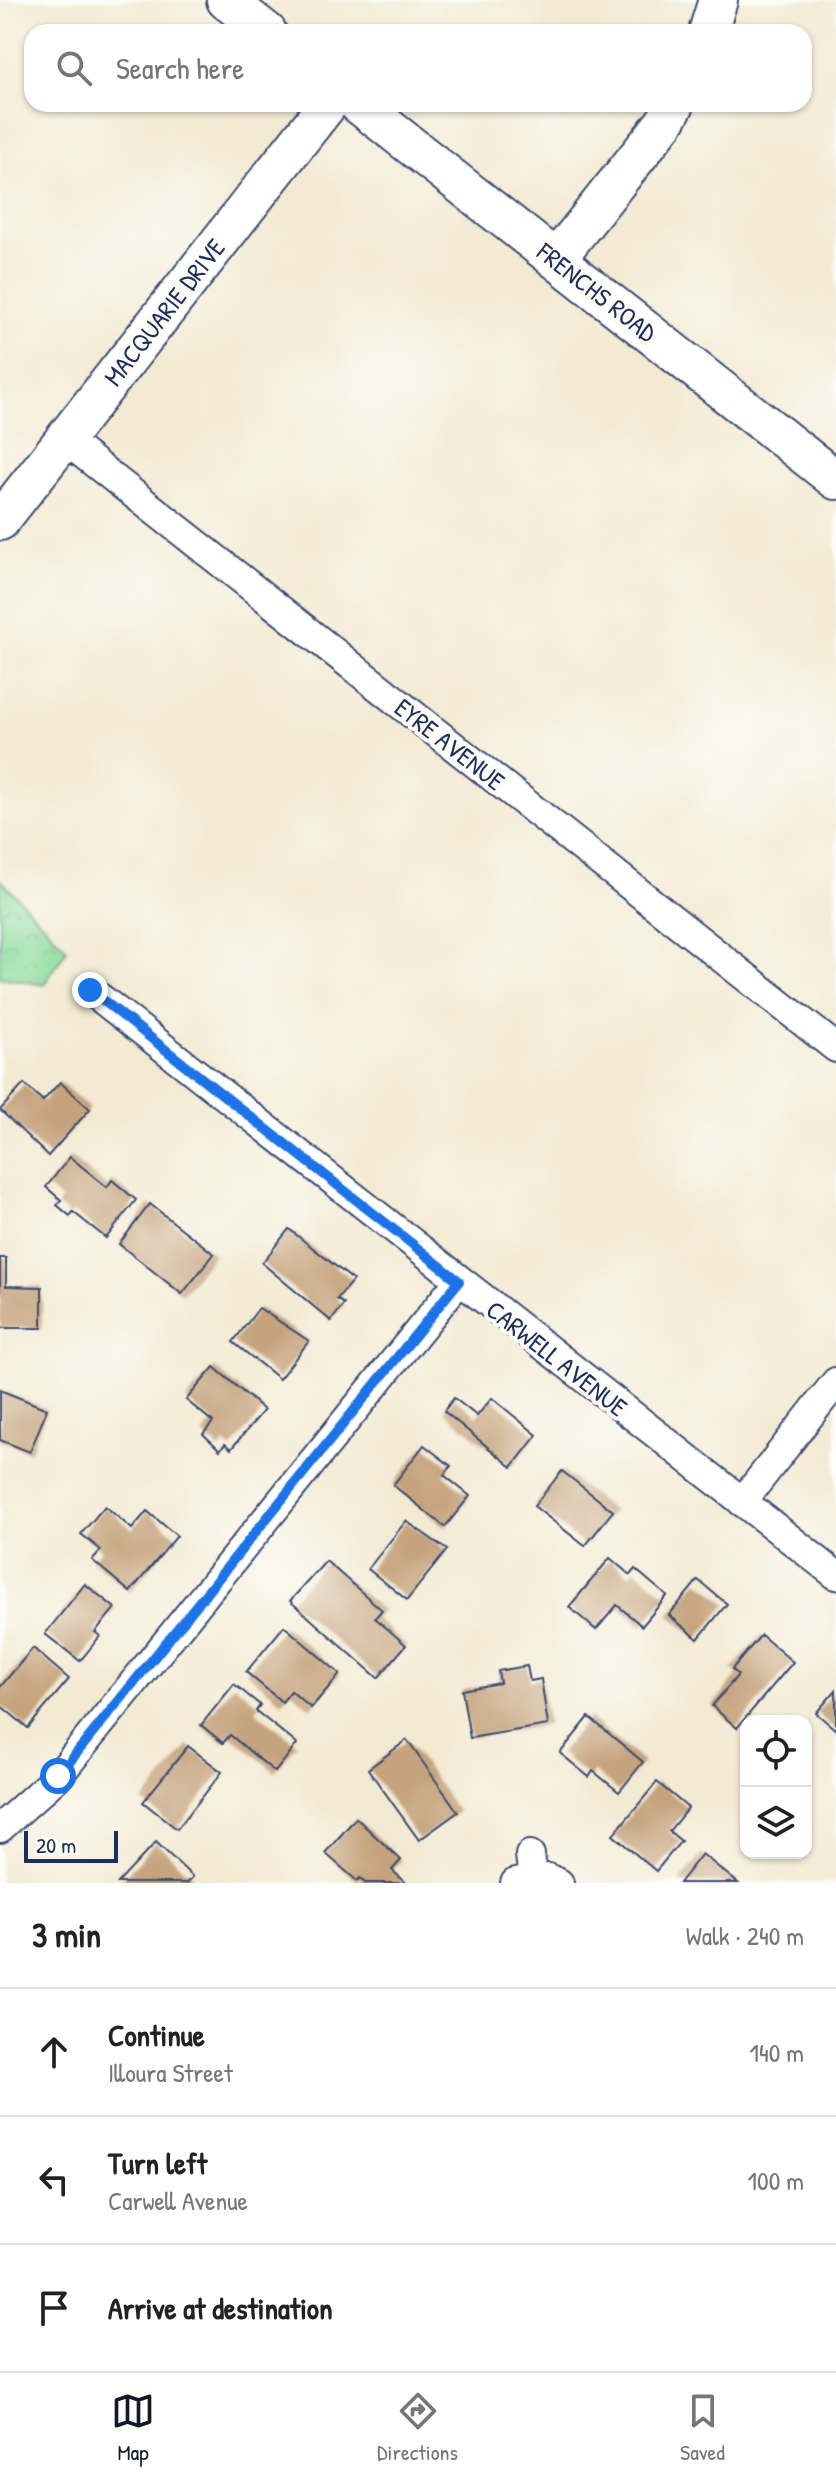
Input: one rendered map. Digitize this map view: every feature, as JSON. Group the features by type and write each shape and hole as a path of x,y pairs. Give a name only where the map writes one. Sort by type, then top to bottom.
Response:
{"street":[{"path":"226,0 257,24"},
{"path":"710,24 718,0"},
{"name":"MACQUARIE DRIVE","path":"0,521 322,112"},
{"name":"FRENCHS ROAD","path":"368,112 836,480"},
{"path":"556,259 671,112"},
{"name":"EYRE AVENUE","path":"64,439 836,1048"},
{"name":"CARWELL AVENUE","path":"90,990 836,1575"},
{"path":"0,1828 58,1776 459,1281"},
{"path":"742,1502 836,1382"}],"green space":[{"path":"0,879 67,949 44,985 0,977"}],"building":[{"path":"60,1082 90,1109 48,1156 0,1110 24,1084 43,1101"},
{"path":"70,1157 107,1187 112,1180 136,1200 106,1238 73,1212 70,1216 57,1205 61,1200 46,1187"},
{"path":"150,1204 214,1254 182,1294 119,1244"},
{"path":"289,1229 353,1280 337,1299 344,1304 331,1321 262,1263"},
{"path":"0,1258 6,1258 6,1286 42,1287 42,1328 0,1328"},
{"path":"259,1308 309,1341 279,1379 233,1342"},
{"path":"214,1367 264,1410 231,1449 225,1444 220,1450 203,1434 213,1422 186,1400"},
{"path":"0,1390 47,1409 30,1452 0,1440"},
{"path":"454,1398 477,1416 492,1398 537,1435 512,1467 444,1411"},
{"path":"424,1445 451,1466 444,1475 470,1496 445,1527 393,1485"},
{"path":"562,1471 613,1511 585,1546 534,1506"},
{"path":"105,1506 132,1529 147,1511 177,1536 130,1592 92,1560 101,1550 81,1534"},
{"path":"406,1521 447,1550 407,1600 368,1569"},
{"path":"610,1558 630,1575 635,1569 667,1596 642,1626 617,1605 596,1630 569,1607"},
{"path":"326,1561 382,1610 375,1618 406,1645 378,1678 290,1601"},
{"path":"698,1580 727,1604 698,1639 669,1615"},
{"path":"85,1584 115,1608 95,1632 100,1636 80,1661 45,1634"},
{"path":"284,1626 340,1674 311,1708 291,1691 282,1702 246,1672"},
{"path":"761,1635 793,1662 748,1715 740,1715 737,1728 712,1706 738,1675 732,1669"},
{"path":"33,1648 69,1679 28,1728 0,1705 0,1687"},
{"path":"527,1666 530,1681 541,1679 548,1725 470,1738 462,1690 500,1683 498,1671"},
{"path":"234,1684 260,1705 256,1711 297,1744 275,1772 230,1735 223,1743 201,1725"},
{"path":"836,1690 836,1730 816,1713"},
{"path":"589,1717 643,1762 619,1792 593,1771 589,1777 560,1753"},
{"path":"407,1740 458,1812 419,1840 368,1769"},
{"path":"188,1746 222,1772 177,1829 143,1802"},
{"path":"657,1782 688,1808 669,1831 681,1841 656,1871 613,1835"},
{"path":"356,1818 401,1860 392,1870 406,1883 365,1883 360,1878 357,1881 325,1853"},
{"path":"156,1842 193,1877 187,1883 118,1883"},
{"path":"702,1854 738,1883 679,1883"}],"route":[{"path":"58,1776 459,1281 90,990"}]}
